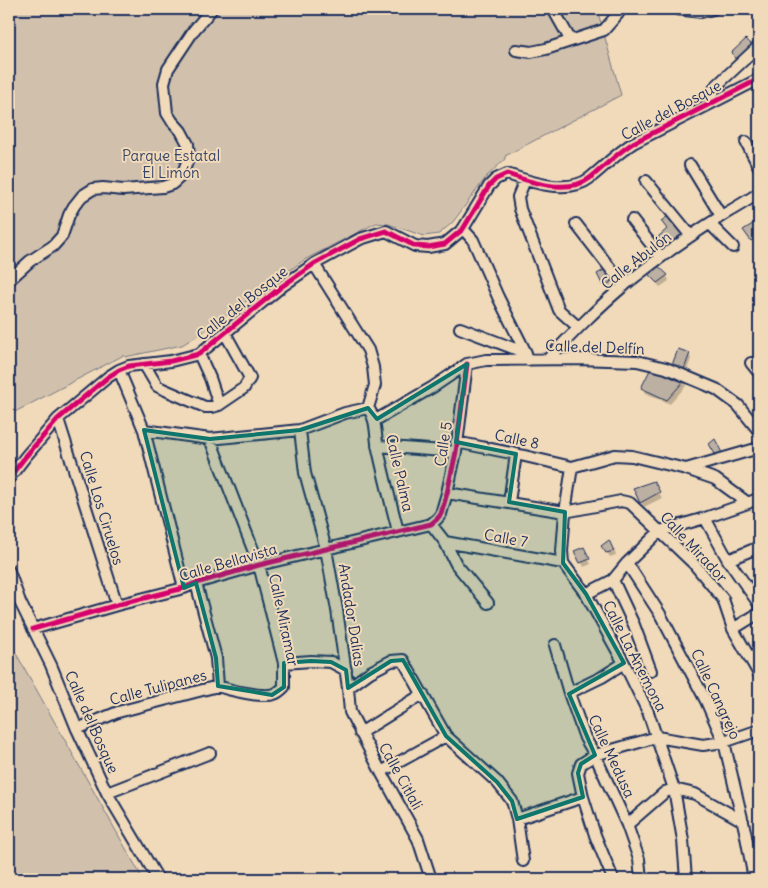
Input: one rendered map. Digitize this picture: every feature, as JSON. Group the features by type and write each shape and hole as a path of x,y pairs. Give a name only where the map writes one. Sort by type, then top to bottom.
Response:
{"street":[{"path":"9,280 30,261 53,246 62,236 74,206 82,196 93,189 123,190 163,186 172,184 182,174 189,157 188,144 168,113 164,83 168,69 194,30 212,9"},
{"path":"553,9 571,41"},
{"path":"516,50 531,52 546,49 604,30 621,9"},
{"path":"677,9 701,12 713,9"},
{"path":"713,102 712,94 715,88 759,46"},
{"name":"Calle del Bosque","path":"9,478 58,419 108,376 129,366 171,361 199,354 281,287 314,264 360,239 386,231 415,246 428,247 445,244 463,229 489,186 496,179 507,174 554,186 578,184 588,180 619,152 633,143 759,79"},
{"path":"746,142 759,167"},
{"path":"690,165 721,216"},
{"path":"525,180 518,197 520,209 559,310 578,327"},
{"path":"646,180 691,236"},
{"path":"756,195 759,207"},
{"name":"Calle Abulón","path":"548,359 578,327 624,286 691,236 756,195"},
{"path":"632,220 661,257"},
{"path":"576,224 624,286"},
{"path":"710,224 733,247"},
{"path":"463,229 473,240 498,298 527,357"},
{"path":"144,430 210,438 300,430 345,413 371,414 376,385 368,350 314,264"},
{"path":"460,328 527,357"},
{"path":"144,364 157,386 205,407 219,405 244,388 250,378 225,333"},
{"path":"199,354 219,405"},
{"name":"Calle del Delfín","path":"467,364 486,360 527,357 637,361 666,368 716,389 738,405 759,431"},
{"path":"751,363 759,373"},
{"name":"Calle Palma","path":"398,531 371,414 433,387 467,364"},
{"name":"Calle 5","path":"431,524 441,514 447,493 456,447 467,364"},
{"path":"119,370 144,430 184,588"},
{"name":"Calle Los Ciruelos","path":"58,419 117,605"},
{"name":"Andador Dalias","path":"300,430 305,473 326,549 348,688"},
{"name":"Calle Miramar","path":"210,438 259,565 284,663 284,687 278,692"},
{"name":"Calle 8","path":"377,446 456,447 516,454 572,467"},
{"path":"686,469 759,448"},
{"path":"509,502 516,454"},
{"path":"563,563 565,512 572,467 615,455 632,456 686,469 715,479 748,504"},
{"path":"447,493 565,512"},
{"path":"586,594 613,580 627,563 660,531 759,499"},
{"name":"Calle Mirador","path":"565,512 621,501 630,503 695,565 723,599 733,629 759,674"},
{"path":"705,518 728,560 759,604"},
{"path":"431,524 445,542 456,564 488,603"},
{"name":"Calle Bellavista","path":"32,629 184,588 259,565 431,524"},
{"name":"Calle 7","path":"445,542 563,563"},
{"path":"728,560 759,547"},
{"name":"Calle La Anemona","path":"563,563 586,594 624,663 648,712 674,789 684,840 686,879"},
{"name":"Calle Cangrejo","path":"627,563 660,614 706,701 724,742 743,821 754,879"},
{"name":"Calle del Bosque","path":"9,571 20,602 51,665 77,729 107,793 158,879"},
{"path":"613,580 634,625 651,671"},
{"path":"196,583 216,658 218,686"},
{"path":"733,629 759,613"},
{"name":"Calle Medusa","path":"555,645 569,693 586,738 627,825 639,859 642,879"},
{"path":"348,688 391,660 403,660 424,694 446,736 497,782 512,801 518,819 523,860"},
{"path":"284,663 331,662 346,670"},
{"path":"569,693 602,677 624,663"},
{"name":"Calle Tulipanes","path":"77,729 118,712 218,686 272,695 278,692"},
{"name":"Calle Citlali","path":"348,688 350,712 418,838 431,879"},
{"path":"360,733 424,694"},
{"path":"613,879 595,835 583,797 578,773 581,764 595,755 657,737 703,745 724,742 759,730"},
{"path":"381,772 446,736"},
{"path":"107,793 210,753"},
{"path":"627,825 666,792 674,789 695,794 743,821"},
{"path":"518,819 583,797"}],"highlighted area":[{"path":"467,364 456,442 516,454 509,502 565,512 563,563 586,594 624,663 569,694 595,755 581,764 578,773 583,797 517,819 512,801 497,782 446,736 403,660 391,661 348,688 346,670 331,662 311,661 284,663 284,687 272,695 218,686 216,658 196,583 184,588 144,430 210,439 300,430 368,408 377,419"}],"green space":[{"name":"Parque Estatal El Limón","path":"9,9 597,9 621,95 505,156 505,159 487,176 453,222 439,234 424,236 388,224 376,223 304,260 182,345 125,357 124,355 9,415"},
{"path":"9,641 143,879 9,879"}],"building":[{"path":"746,39 754,47 736,61 732,52"},
{"path":"671,214 685,235 664,248 658,237 667,229 661,221"},
{"path":"759,220 759,236 751,241 743,230"},
{"path":"657,265 668,275 657,283 647,273"},
{"path":"607,268 611,274 608,277 611,282 603,286 597,274"},
{"path":"678,349 690,353 683,372 672,365"},
{"path":"651,368 684,381 667,400 641,388"},
{"path":"715,439 723,455 716,456 709,444"},
{"path":"654,481 660,492 640,503 633,488"},
{"path":"609,540 614,551 606,553 601,546"},
{"path":"584,547 590,559 580,563 574,551"}],"cycle path":[{"path":"9,478 58,419 108,377 129,366 171,361 199,354 281,287 314,264 360,239 386,231 415,246 428,247 445,244 463,229 489,186 496,179 507,174 549,185 571,186 581,183 590,178 633,143 759,79"},
{"path":"33,629 184,588 259,565 431,524 441,514 447,493 456,452 467,364"}]}
